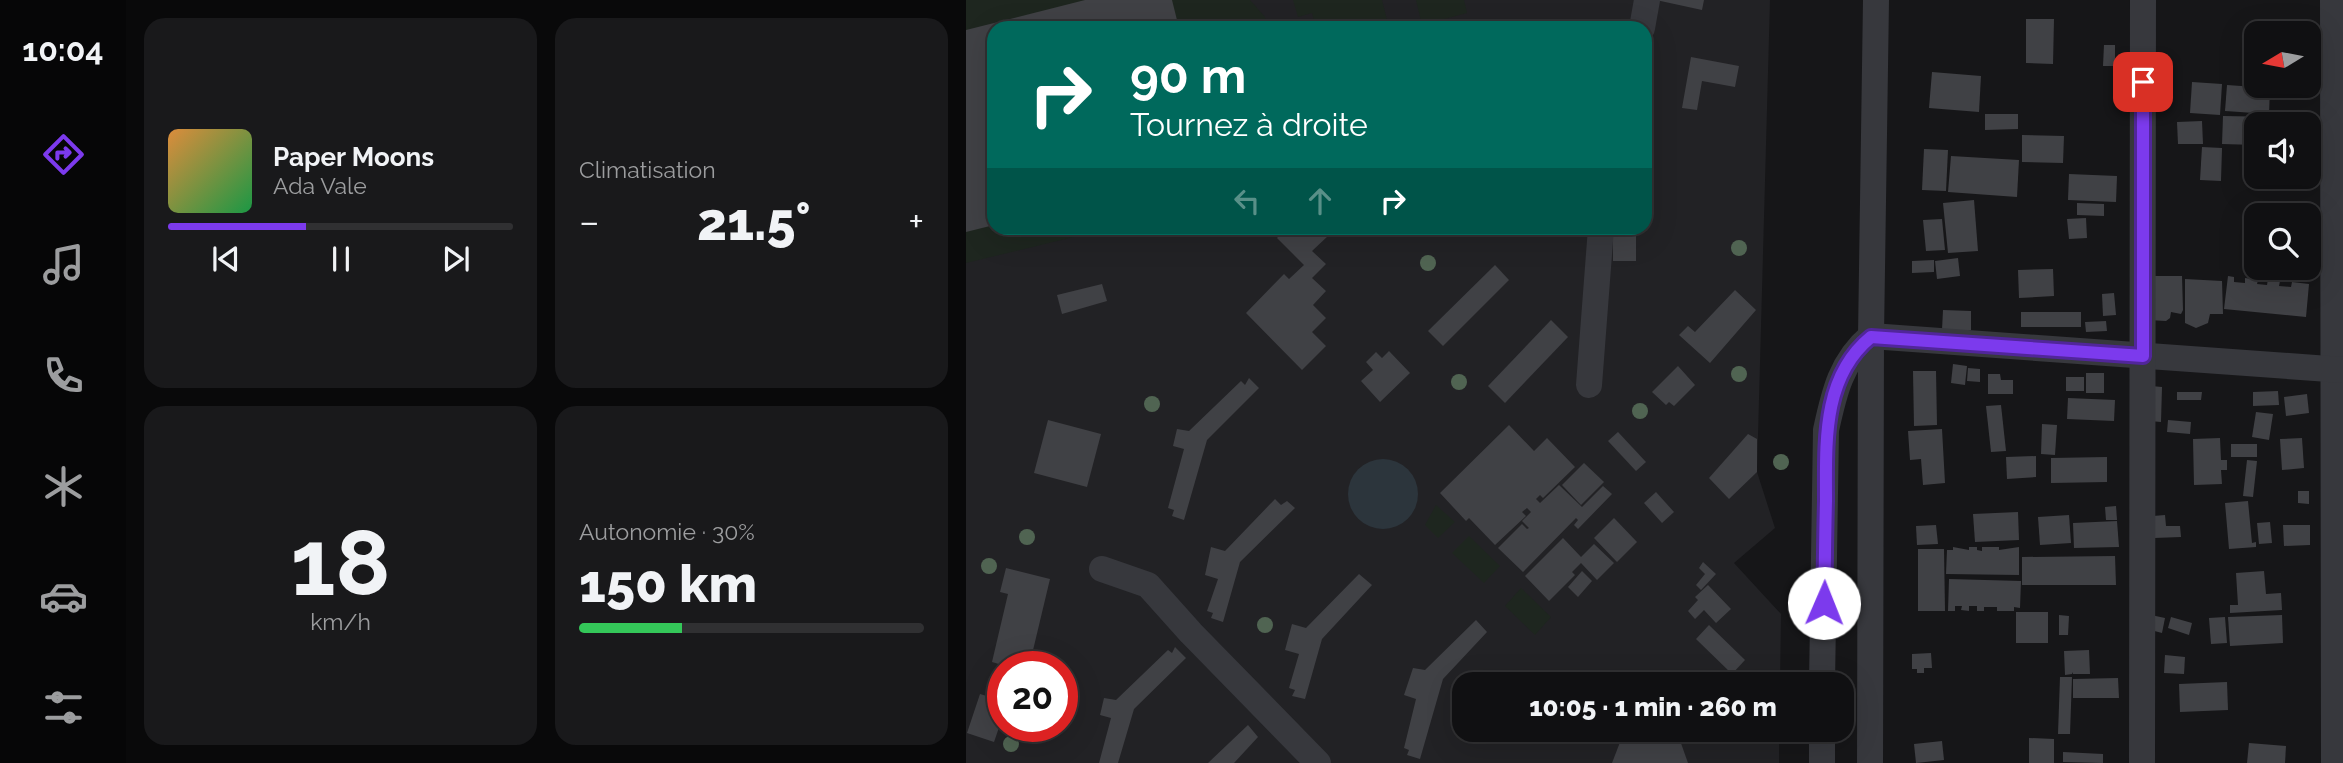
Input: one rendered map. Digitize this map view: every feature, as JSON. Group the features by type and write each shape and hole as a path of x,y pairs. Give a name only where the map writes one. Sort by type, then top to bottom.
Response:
{"street":[{"path":"1643,21 1647,0"},
{"path":"1870,763 1871,337 1876,0"},
{"path":"2142,763 2143,0"},
{"path":"2333,0 2339,370 2334,763"},
{"path":"1589,385 1600,235"},
{"path":"1822,672 1826,430 1834,392 1846,363 1859,346 1871,337 2339,370"},
{"path":"1102,569 1148,585 1191,634 1318,763"},
{"path":"1822,742 1822,763"}],"shaded area":[{"path":"966,0 1770,0 1757,472 1775,528 1734,563 1781,614 1780,672 1452,672 1452,742 1779,742 1779,763 966,763"},
{"path":"966,0 1250,0 1265,17 1266,21 987,21 987,235 1082,235 966,263"},
{"path":"1293,0 1382,0 1387,21 1314,21 1312,13 1298,17"},
{"path":"1416,0 1464,0 1467,13 1437,21 1421,21"},
{"path":"1376,459 1390,459 1403,465 1412,474 1418,501 1408,519 1390,529 1376,529 1363,523 1354,514 1348,501 1348,487 1354,474 1363,465"},
{"path":"1436,505 1455,522 1438,538 1425,525"},
{"path":"1469,536 1500,566 1484,583 1452,553"},
{"path":"1521,588 1551,617 1535,635 1505,606"}],"building":[{"path":"1085,0 1172,0 1177,21 1002,21"},
{"path":"1656,0 1704,0 1702,10"},
{"path":"2026,19 2054,19 2053,64 2026,63"},
{"path":"987,25 987,227 966,232 966,30"},
{"path":"2104,45 2115,45 2115,66 2103,66"},
{"path":"1691,57 1739,66 1735,87 1702,81 1697,110 1682,108"},
{"path":"1932,72 1981,76 1979,112 1929,108"},
{"path":"2192,82 2222,84 2220,115 2190,113"},
{"path":"2227,85 2244,86 2244,98 2270,98 2269,112 2225,111"},
{"path":"1985,114 2018,114 2018,129 1985,130"},
{"path":"2223,116 2244,116 2244,145 2222,144"},
{"path":"2202,121 2203,144 2178,144 2177,122"},
{"path":"2022,135 2064,136 2063,163 2022,162"},
{"path":"2202,147 2222,148 2221,181 2200,180"},
{"path":"1924,149 1948,150 1946,191 1922,190"},
{"path":"1951,156 2019,160 2017,197 1948,192"},
{"path":"2069,174 2117,176 2116,202 2068,200"},
{"path":"1974,200 1978,251 1948,253 1943,203"},
{"path":"2077,203 2104,204 2104,216 2077,215"},
{"path":"2086,218 2087,238 2069,239 2067,219"},
{"path":"1942,219 1945,250 1926,251 1923,220"},
{"path":"1280,235 1328,236 1312,251 1326,264 1312,278 1326,291 1313,305 1326,318 1312,332 1326,346 1302,370 1246,313 1284,274 1289,279 1304,265 1277,238"},
{"path":"1613,235 1636,235 1636,261 1613,261"},
{"path":"1958,258 1960,276 1937,279 1935,261"},
{"path":"1934,260 1934,272 1912,273 1912,261"},
{"path":"1495,265 1509,280 1443,346 1428,331"},
{"path":"2053,269 2054,296 2019,298 2018,270"},
{"path":"2147,276 2182,276 2181,314 2171,312 2166,321 2148,320"},
{"path":"2228,276 2234,277 2234,282 2258,280 2257,284 2267,285 2268,280 2274,280 2280,281 2279,286 2291,287 2292,282 2309,284 2306,317 2224,309"},
{"path":"2185,279 2222,281 2223,314 2210,314 2208,323 2196,328 2185,323"},
{"path":"1102,284 1107,301 1062,314 1057,295"},
{"path":"1735,290 1756,310 1710,363 1679,335 1688,326 1695,332"},
{"path":"2114,293 2116,315 2103,316 2102,294"},
{"path":"1943,310 1971,311 1971,330 1942,330"},
{"path":"2021,312 2081,312 2081,327 2021,327"},
{"path":"1551,320 1568,337 1505,403 1488,386"},
{"path":"2106,321 2107,331 2086,332 2085,322"},
{"path":"1389,351 1410,373 1380,402 1361,381 1373,370 1366,362 1376,352 1382,358"},
{"path":"1953,364 1967,366 1965,385 1951,383"},
{"path":"1678,366 1695,385 1674,406 1669,402 1666,405 1652,392"},
{"path":"1968,368 1980,369 1980,382 1967,381"},
{"path":"1913,371 1936,371 1937,425 1914,426"},
{"path":"2086,373 2104,373 2104,393 2086,393"},
{"path":"1988,374 2000,374 2001,380 2013,380 2013,394 1988,394"},
{"path":"2066,377 2084,377 2084,391 2066,391"},
{"path":"1249,378 1259,388 1207,440 1184,520 1172,516 1174,510 1168,508 1184,449 1173,446 1177,429 1189,431 1241,381 1245,385"},
{"path":"2151,386 2162,387 2161,422 2150,421"},
{"path":"2278,391 2279,405 2253,406 2253,392"},
{"path":"2177,392 2202,392 2201,400 2177,400"},
{"path":"2307,394 2309,413 2286,416 2284,397"},
{"path":"2068,398 2115,400 2114,421 2067,419"},
{"path":"2001,405 2006,451 1991,452 1986,406"},
{"path":"2256,412 2273,414 2269,440 2252,437"},
{"path":"1048,420 1101,434 1087,487 1034,473"},
{"path":"2168,420 2191,422 2190,434 2167,432"},
{"path":"2042,424 2057,425 2055,455 2041,454"},
{"path":"1509,425 1534,451 1547,438 1575,467 1543,498 1540,495 1536,499 1540,503 1559,485 1582,507 1603,486 1612,494 1578,529 1574,525 1578,520 1576,518 1523,572 1498,548 1522,524 1529,528 1522,521 1531,512 1527,508 1522,512 1526,516 1495,545 1469,518 1466,521 1440,493"},
{"path":"1942,429 1945,483 1923,485 1921,459 1910,460 1908,431"},
{"path":"1618,432 1646,462 1636,471 1608,441"},
{"path":"1748,434 1757,439 1757,472 1729,499 1709,478"},
{"path":"2220,438 2221,460 2227,460 2227,470 2221,470 2222,484 2194,485 2193,439"},
{"path":"2302,438 2304,468 2282,470 2280,439"},
{"path":"2231,444 2257,444 2257,457 2231,457"},
{"path":"2036,456 2036,477 2007,479 2006,457"},
{"path":"2107,457 2107,482 2051,483 2051,458"},
{"path":"2247,460 2257,461 2253,497 2243,496"},
{"path":"1584,463 1604,482 1581,505 1562,485"},
{"path":"2298,491 2309,491 2309,504 2298,503"},
{"path":"1656,492 1674,512 1662,523 1644,503"},
{"path":"1275,499 1281,505 1287,501 1295,508 1240,562 1223,622 1211,618 1213,613 1207,611 1218,579 1205,575 1211,547 1225,551"},
{"path":"2248,501 2252,543 2256,542 2256,547 2229,549 2225,503"},
{"path":"2116,506 2117,520 2106,520 2105,507"},
{"path":"2018,512 2019,540 1975,542 1973,514"},
{"path":"2069,515 2071,543 2040,545 2038,517"},
{"path":"2165,515 2166,526 2180,526 2181,537 2154,538 2153,516"},
{"path":"1614,518 1637,542 1617,562 1594,538"},
{"path":"2117,521 2119,547 2074,548 2073,523"},
{"path":"2270,522 2272,543 2259,544 2257,523"},
{"path":"1936,525 1938,544 1917,545 1916,526"},
{"path":"2283,525 2310,525 2310,545 2284,546"},
{"path":"1563,538 1581,557 1594,544 1614,563 1597,580 1581,563 1572,572 1575,575 1549,601 1525,576"},
{"path":"1953,547 1969,550 1969,547 1977,547 1977,550 1982,551 1982,547 1999,547 1999,550 2019,547 2019,575 1946,574 1947,550 1953,550"},
{"path":"1918,549 1944,549 1945,611 1918,611"},
{"path":"2115,556 2116,585 2022,585 2022,557"},
{"path":"1703,562 1716,574 1701,590 1696,585 1705,574 1699,568"},
{"path":"1006,568 1050,579 1033,651 995,651 1008,594 1000,592"},
{"path":"1582,571 1592,581 1578,597 1568,587"},
{"path":"2264,571 2266,594 2281,593 2282,610 2230,613 2230,605 2238,605 2236,573"},
{"path":"1359,574 1372,585 1322,639 1305,699 1292,696 1295,690 1289,688 1299,654 1285,650 1292,624 1306,628"},
{"path":"1949,579 2021,581 2020,608 2014,607 2014,611 1997,611 1997,607 1984,607 1984,611 1977,611 1977,606 1969,606 1969,611 1961,610 1962,606 1955,606 1955,611 1948,611"},
{"path":"1708,585 1731,609 1716,623 1704,610 1695,619 1688,611 1698,600 1695,597"},
{"path":"2016,612 2048,612 2048,643 2016,643"},
{"path":"2059,615 2069,616 2068,635 2059,635"},
{"path":"2151,615 2165,618 2162,633 2147,629"},
{"path":"2282,615 2283,643 2230,646 2228,617"},
{"path":"2171,617 2192,623 2189,635 2168,628"},
{"path":"2225,617 2227,643 2211,644 2209,618"},
{"path":"1476,620 1487,632 1443,679 1420,759 1407,755 1409,750 1404,748 1416,699 1404,695 1413,668 1425,670"},
{"path":"1709,625 1745,660 1734,672 1730,672 1696,639"},
{"path":"1175,647 1186,658 1134,709 1118,763 1099,763 1111,718 1100,715 1104,698 1116,700 1168,650 1172,653"},
{"path":"2089,650 2090,674 2072,672 2065,675 2064,651"},
{"path":"1931,653 1932,668 1924,668 1924,673 1917,673 1917,669 1912,669 1912,654"},
{"path":"2165,655 2185,657 2184,674 2164,673"},
{"path":"2060,677 2072,677 2070,734 2058,734"},
{"path":"2118,678 2119,698 2073,698 2073,679"},
{"path":"2227,682 2228,710 2180,712 2179,684"},
{"path":"980,694 987,696 987,740 967,733"},
{"path":"1248,725 1258,737 1234,763 1208,763"},
{"path":"2029,738 2054,739 2054,763 2029,763"},
{"path":"1942,741 1944,760 1916,763 1914,744"},
{"path":"1620,742 1681,742 1688,763 1612,763"},
{"path":"2249,743 2286,746 2285,763 2247,763"},
{"path":"2063,752 2103,754 2103,763 2063,762"}],"route":[{"path":"1824,603 1826,430 1834,392 1846,363 1859,346 1871,337 2143,356 2143,82"}]}
